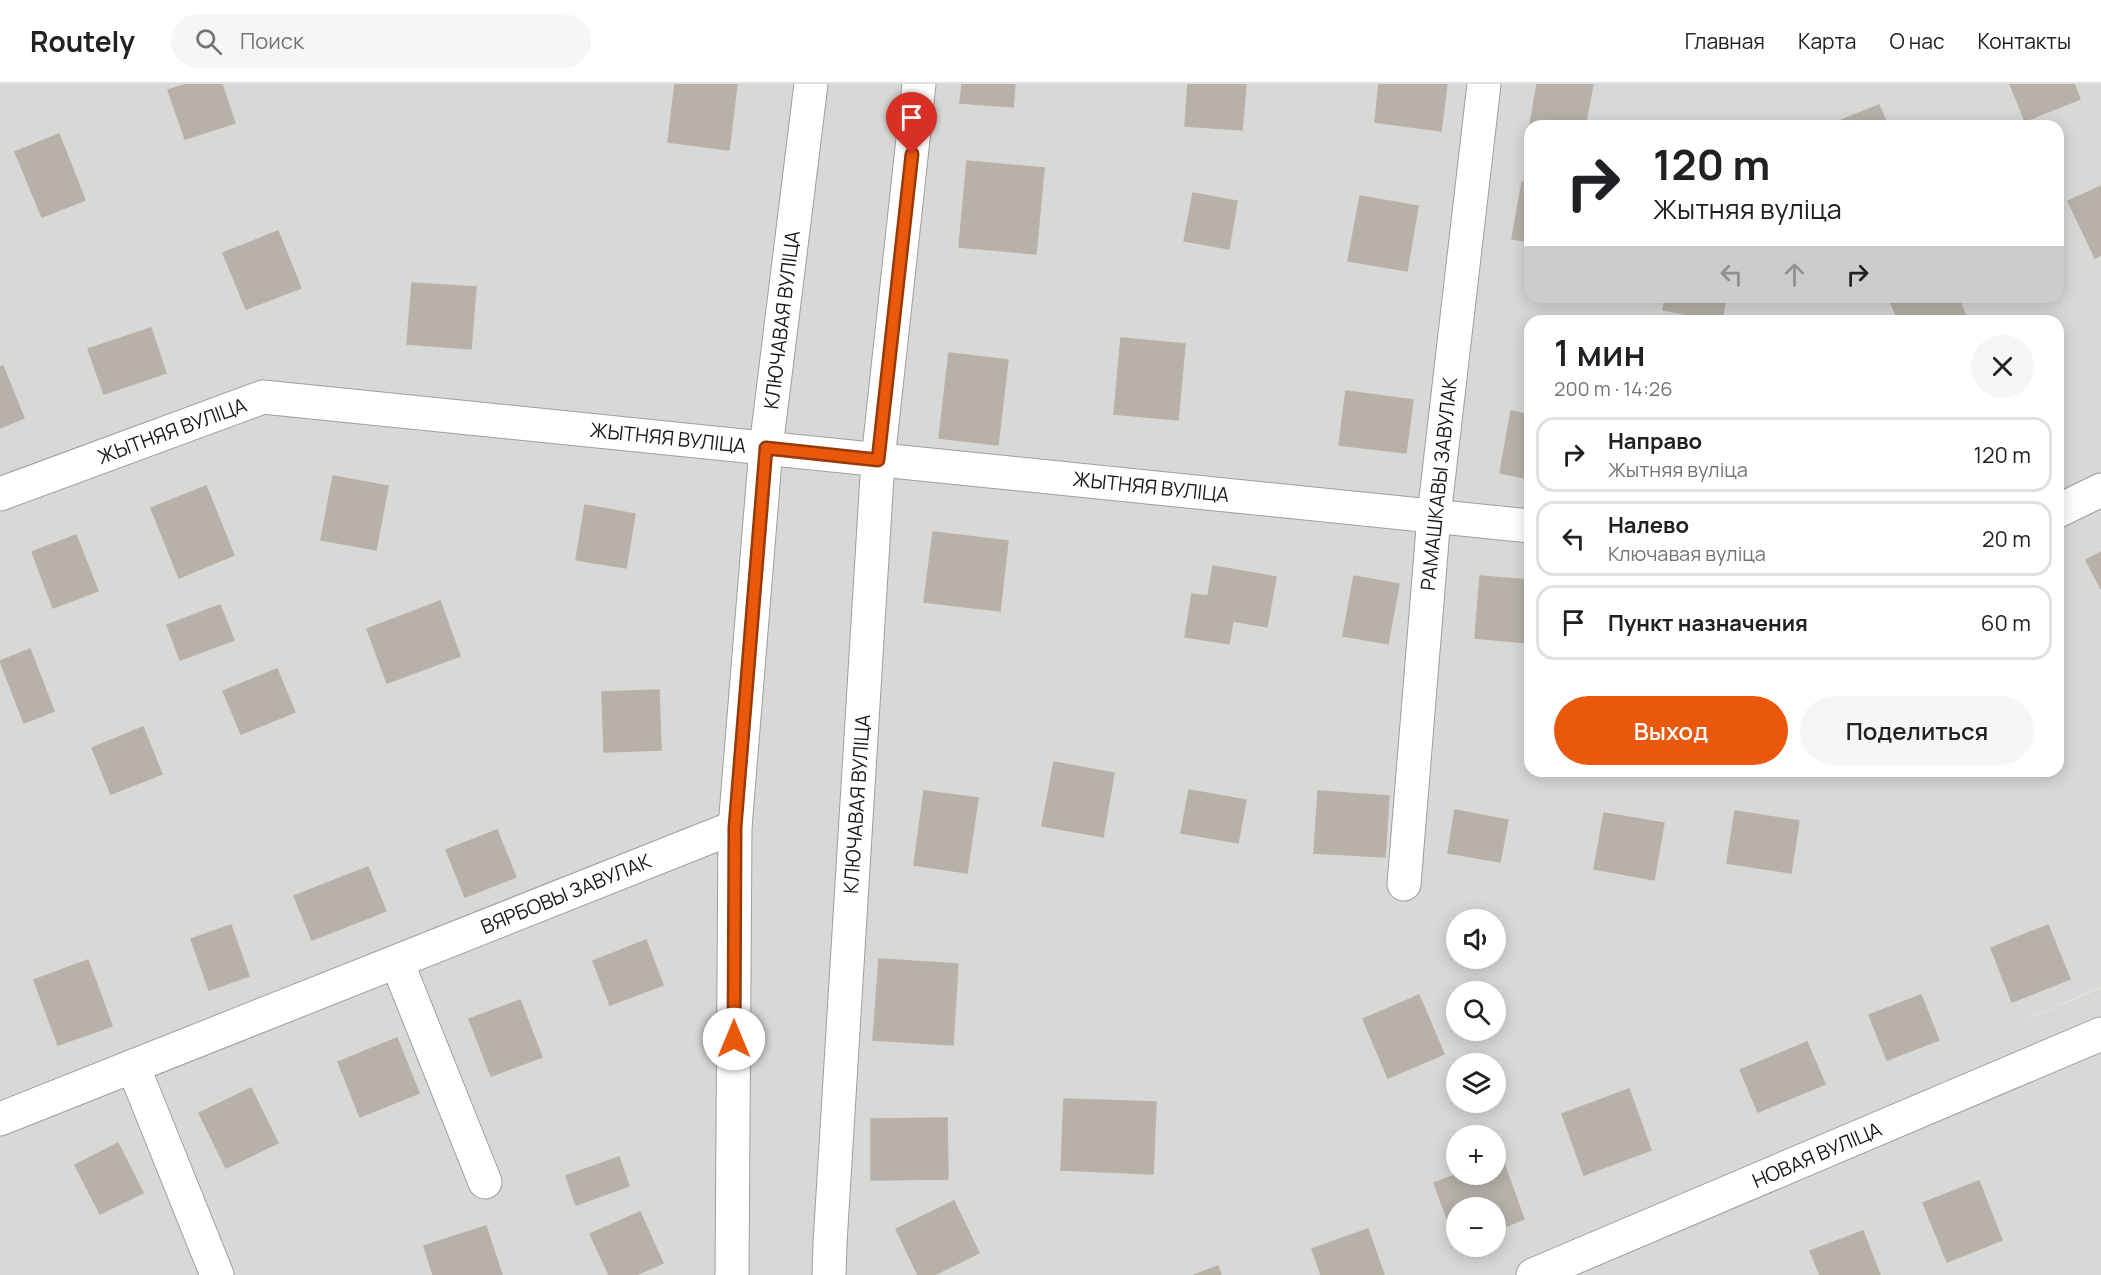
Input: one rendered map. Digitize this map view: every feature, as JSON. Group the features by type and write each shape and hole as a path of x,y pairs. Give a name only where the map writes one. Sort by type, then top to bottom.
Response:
{"street":[{"name":"КЛЮЧАВАЯ ВУЛІЦА","path":"732,1275 735,827 766,448 811,84"},
{"name":"КЛЮЧАВАЯ ВУЛІЦА","path":"829,1275 878,460 919,84"},
{"name":"РАМАШКАВЫ ЗАВУЛАК","path":"1404,884 1434,516 1484,84"},
{"name":"ЖЫТНЯЯ ВУЛІЦА","path":"0,494 263,397 1524,524"},
{"path":"2064,508 2101,490"},
{"name":"ВЯРБОВЫ ЗАВУЛАК","path":"0,1119 735,827"},
{"path":"397,962 485,1182"},
{"name":"НОВАЯ ВУЛІЦА","path":"1533,1275 2101,1034"},
{"path":"133,1066 217,1275"}],"shaded area":[{"path":"0,84 2101,84 2101,987 1939,1056 2101,988 2101,1275 0,1275"}],"building":[{"path":"187,84 222,84 235,123 185,139 168,90"},
{"path":"675,84 737,84 729,150 668,142"},
{"path":"962,84 1015,84 1013,107 960,103"},
{"path":"1188,84 1246,84 1242,130 1185,126"},
{"path":"1379,84 1447,84 1441,131 1375,122"},
{"path":"1537,84 1593,84 1586,120 1531,120"},
{"path":"2010,84 2074,84 2080,99 2025,120"},
{"path":"1879,105 1885,120 1842,120"},
{"path":"59,134 85,200 42,217 15,152"},
{"path":"967,161 1044,168 1036,254 959,247"},
{"path":"1522,182 1524,182 1524,241 1512,239"},
{"path":"2101,186 2101,255 2095,258 2068,201"},
{"path":"1193,193 1237,201 1229,249 1184,241"},
{"path":"1360,196 1418,206 1407,271 1348,261"},
{"path":"278,231 301,288 246,309 223,253"},
{"path":"412,283 476,287 471,349 407,344"},
{"path":"1664,303 1725,303 1723,315 1690,315 1663,310"},
{"path":"1891,303 1960,303 1965,315 1896,315"},
{"path":"151,328 166,373 104,394 88,349"},
{"path":"1121,338 1185,344 1178,420 1114,414"},
{"path":"949,353 1008,360 998,445 939,438"},
{"path":"3,366 24,418 0,428 0,367"},
{"path":"1346,391 1413,400 1406,453 1339,445"},
{"path":"1511,411 1524,414 1524,478 1500,473"},
{"path":"333,476 388,486 376,550 321,540"},
{"path":"206,486 234,555 179,578 151,508"},
{"path":"585,505 635,514 626,568 576,560"},
{"path":"933,532 1008,541 1000,611 924,602"},
{"path":"76,535 98,591 53,608 32,552"},
{"path":"2101,552 2101,589 2086,560"},
{"path":"1213,566 1276,577 1267,627 1233,621 1229,644 1185,637 1192,594 1208,596"},
{"path":"1354,576 1399,584 1388,644 1343,636"},
{"path":"1480,576 1524,580 1524,642 1475,638"},
{"path":"440,601 460,656 387,683 367,629"},
{"path":"220,605 234,640 180,660 167,625"},
{"path":"30,649 54,711 24,723 0,661"},
{"path":"277,669 295,712 241,734 223,691"},
{"path":"659,690 661,750 604,752 602,692"},
{"path":"143,727 162,774 111,794 92,748"},
{"path":"1054,762 1114,773 1103,837 1042,826"},
{"path":"1189,790 1246,800 1238,843 1181,833"},
{"path":"924,791 978,798 967,873 914,865"},
{"path":"1318,791 1389,796 1385,857 1314,853"},
{"path":"1455,810 1508,820 1500,862 1448,853"},
{"path":"1735,811 1799,821 1791,873 1727,863"},
{"path":"1604,813 1664,823 1654,880 1594,869"},
{"path":"497,830 516,877 465,897 446,850"},
{"path":"368,867 386,911 312,940 294,896"},
{"path":"231,925 249,976 209,990 191,939"},
{"path":"2048,925 2070,979 2012,1002 1991,948"},
{"path":"646,940 663,985 610,1005 593,961"},
{"path":"879,959 958,964 953,1045 873,1040"},
{"path":"88,960 112,1026 58,1045 34,980"},
{"path":"1419,995 1444,1054 1388,1078 1363,1019"},
{"path":"1921,995 1939,1040 1887,1060 1869,1015"},
{"path":"520,1000 542,1057 491,1076 469,1019"},
{"path":"397,1038 419,1093 360,1117 338,1062"},
{"path":"1807,1042 1825,1084 1758,1112 1740,1070"},
{"path":"251,1088 278,1143 226,1168 199,1113"},
{"path":"1629,1089 1651,1150 1584,1175 1562,1114"},
{"path":"1064,1099 1156,1102 1153,1174 1061,1170"},
{"path":"947,1118 948,1179 871,1180 871,1119"},
{"path":"118,1143 143,1193 100,1214 75,1165"},
{"path":"619,1157 629,1186 576,1205 566,1176"},
{"path":"1506,1169 1524,1219 1506,1226 1506,1197 1446,1197 1446,1216 1434,1183 1446,1178 1446,1185 1506,1185"},
{"path":"1979,1181 2002,1240 1947,1262 1923,1203"},
{"path":"954,1201 979,1253 934,1275 918,1275 896,1229"},
{"path":"640,1212 663,1263 636,1275 609,1275 590,1234"},
{"path":"486,1226 502,1275 433,1275 424,1246"},
{"path":"1368,1229 1384,1275 1321,1275 1312,1249"},
{"path":"1863,1231 1880,1275 1820,1275 1810,1251"},
{"path":"1218,1266 1221,1275 1194,1275"}],"route":[{"path":"734,1039 735,827 766,448 878,460 912,154"}]}
